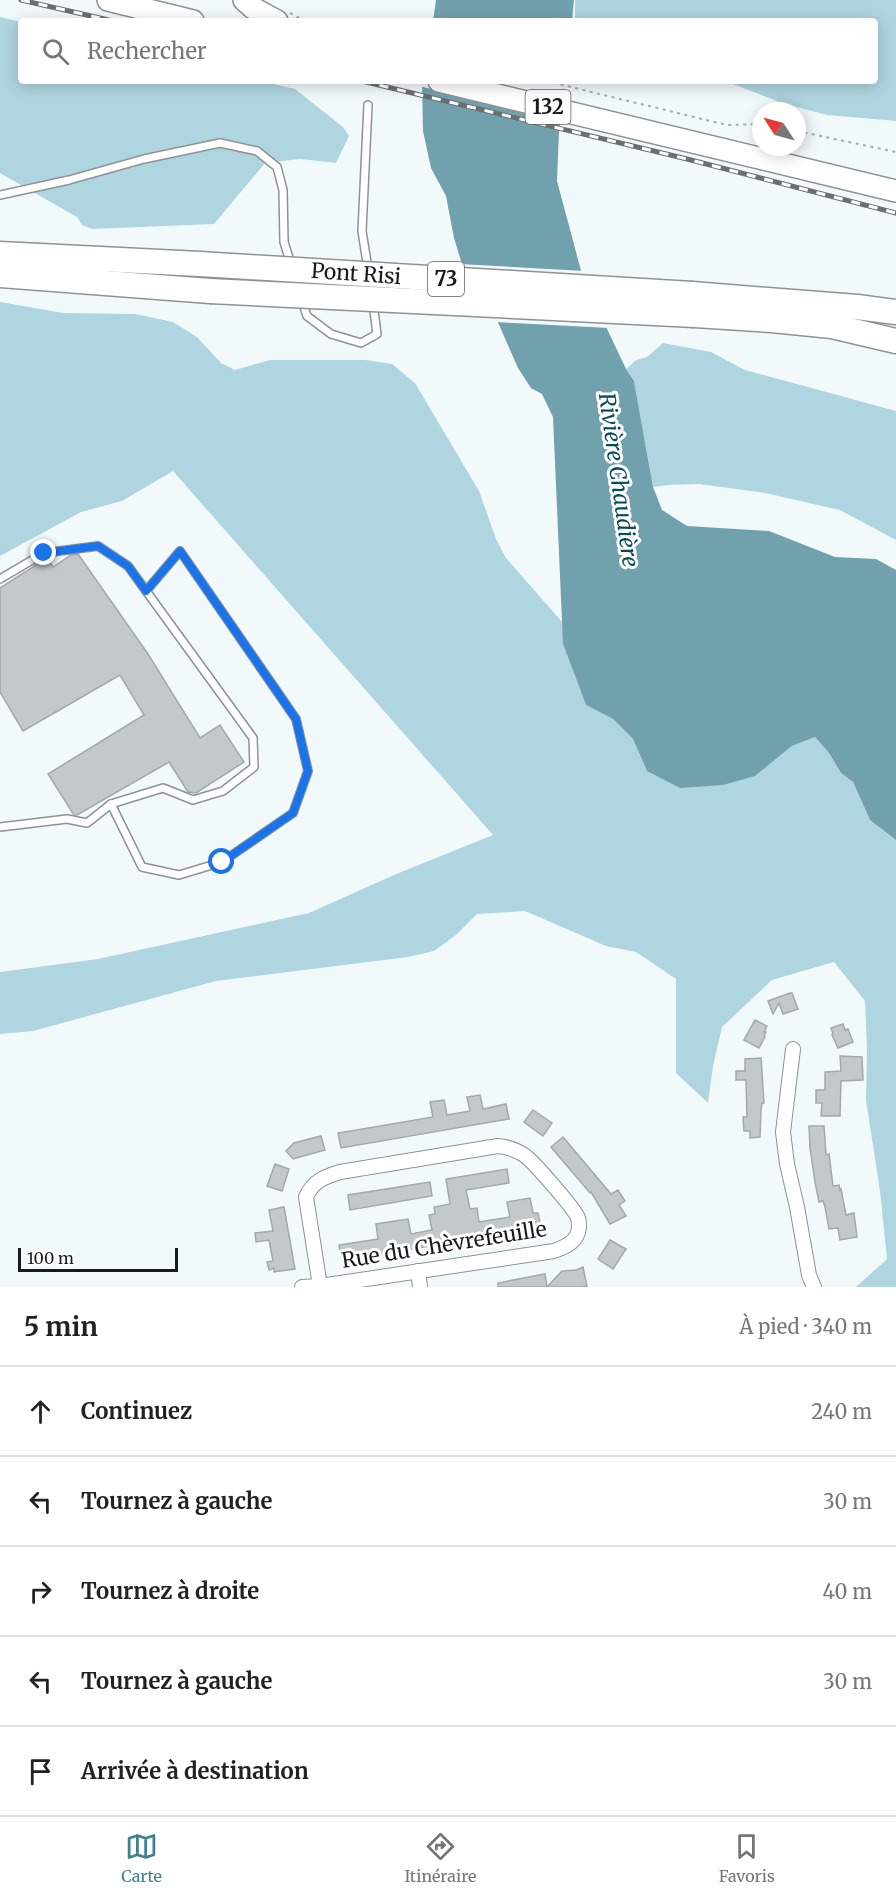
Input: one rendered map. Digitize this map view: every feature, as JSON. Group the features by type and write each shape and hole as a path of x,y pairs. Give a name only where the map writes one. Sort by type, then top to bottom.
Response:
{"highway":[{"name":"Pont Risi","path":"0,254 200,264 693,305"},
{"name":"Pont Risi","path":"0,275 210,291 693,305"},
{"name":"73","path":"693,305 857,307 896,312"},
{"name":"73","path":"693,305 772,320 832,326 896,341"}],"main road":[{"path":"108,0 181,18"},
{"path":"244,0 253,8 272,18"},
{"name":"132","path":"455,84 661,122 752,142"},
{"name":"132","path":"514,84 661,122 896,191"},
{"path":"806,155 896,176"}],"street":[{"path":"793,1050 783,1132 809,1275 814,1287"},
{"name":"Rue du Chèvrefeuille","path":"302,1287 320,1286 418,1271 569,1246 579,1229 578,1218 525,1155 511,1148 498,1146 340,1172 323,1177 310,1186 306,1197 320,1286"},
{"path":"418,1271 420,1287"}],"lane":[{"path":"0,195 69,180 144,159 220,143 257,151 277,167 283,190 284,242 307,316 332,334 361,343 377,334 362,231 368,105"},
{"path":"0,579 44,553 98,546 128,566 253,738 254,767 223,791 193,800 163,788 111,804 87,823 67,819 1,824"},
{"path":"111,804 142,867 179,875 222,862 293,813 308,771 296,719 180,551 146,591"}],"path":[{"path":"554,84 661,122 752,124"},
{"path":"806,133 896,152"}],"shaded area":[{"path":"575,0 896,0 896,121 827,115 806,109 806,102 779,102 733,84 878,84 878,18 575,18"},
{"path":"0,17 18,21 18,84 273,84 295,89 343,127 349,136 336,163 300,159 265,163 214,224 92,229 82,225 77,217 0,173"},
{"path":"0,302 63,313 135,314 173,322 197,337 221,363 235,370 270,360 366,360 392,364 415,383 479,491 496,539 506,558 563,623 563,644 586,705 613,719 633,739 647,771 755,776 792,746 815,737 829,753 841,773 853,782 870,820 896,840 896,1287 856,1287 887,1259 880,1191 866,1100 865,1001 834,962 772,980 722,1027 708,1103 676,1073 676,979 636,952 606,946 525,911 477,914 456,935 434,951 408,957 216,981 33,1031 0,1034 0,972 98,959 309,913 394,875 493,835 173,471 122,501 81,512 0,556"},
{"path":"663,343 711,352 745,370 896,411 896,540 840,510 765,493 699,484 653,487 634,381 626,369 636,360 647,357"}],"water":[{"path":"436,0 574,0 572,18 433,18"},
{"name":"Rivière Chaudière","path":"422,84 565,84 559,131 557,181 583,278 626,369 634,381 653,487 662,510 687,526 769,531 835,557 876,559 896,570 896,840 870,820 853,782 841,773 829,753 815,737 792,746 755,776 723,785 680,788 647,771 633,739 613,719 586,705 563,644 553,417 542,394 531,388 518,368 496,318 465,274 454,238 446,196 431,168 423,131"}],"pier":[{"path":"419,84 568,84 563,121 419,86"},
{"path":"459,264 584,271 610,328 494,322 477,300"}],"building":[{"path":"78,554 148,654 200,738 220,725 244,762 196,793 188,792 169,762 74,815 48,774 144,715 120,675 23,731 0,692 0,588 47,558 53,567 71,555"},
{"path":"790,993 798,1009 783,1014 779,1003 773,1014 768,1001"},
{"path":"755,1020 767,1026 764,1032 766,1032 765,1037 759,1048 744,1040"},
{"path":"843,1024 845,1030 848,1029 853,1042 838,1048 831,1028"},
{"path":"840,1056 862,1057 863,1080 841,1081 840,1116 821,1116 822,1103 816,1103 816,1090 825,1090 825,1072 841,1071"},
{"path":"761,1058 764,1103 762,1103 761,1110 760,1137 750,1138 750,1131 744,1131 743,1117 747,1117 746,1080 736,1080 736,1071 745,1071 745,1059"},
{"path":"480,1095 483,1109 506,1104 509,1119 341,1148 338,1133 433,1117 430,1102 444,1100 447,1115 470,1111 467,1097"},
{"path":"533,1110 552,1123 543,1136 524,1122"},
{"path":"809,1126 824,1126 826,1155 829,1154 833,1186 839,1185 841,1189 846,1215 854,1213 857,1237 840,1240 838,1228 829,1229 825,1207 823,1201 819,1202 815,1182"},
{"path":"321,1136 325,1150 293,1159 286,1151 294,1143"},
{"path":"563,1137 611,1194 618,1190 625,1201 619,1205 626,1216 610,1224 591,1192 551,1147"},
{"path":"275,1164 289,1169 282,1191 267,1186"},
{"path":"507,1169 509,1183 466,1190 470,1209 477,1208 479,1222 510,1217 507,1202 530,1198 533,1213 538,1213 541,1227 342,1261 339,1245 378,1239 376,1224 408,1219 411,1234 432,1230 429,1215 435,1214 434,1207 450,1204 446,1179"},
{"path":"430,1182 432,1196 350,1210 348,1195"},
{"path":"284,1207 295,1269 274,1272 274,1268 269,1270 267,1262 273,1261 269,1240 256,1242 255,1233 273,1231 269,1210"},
{"path":"610,1240 626,1249 613,1269 598,1259"},
{"path":"583,1267 587,1286 547,1287 562,1271"},
{"path":"545,1274 547,1287 498,1287 498,1283"}],"railway":[{"path":"21,0 100,18"},
{"path":"374,84 687,159 896,213"}],"route":[{"path":"44,553 98,546 128,566 146,591 180,551 296,719 308,771 293,813 222,862"}]}
